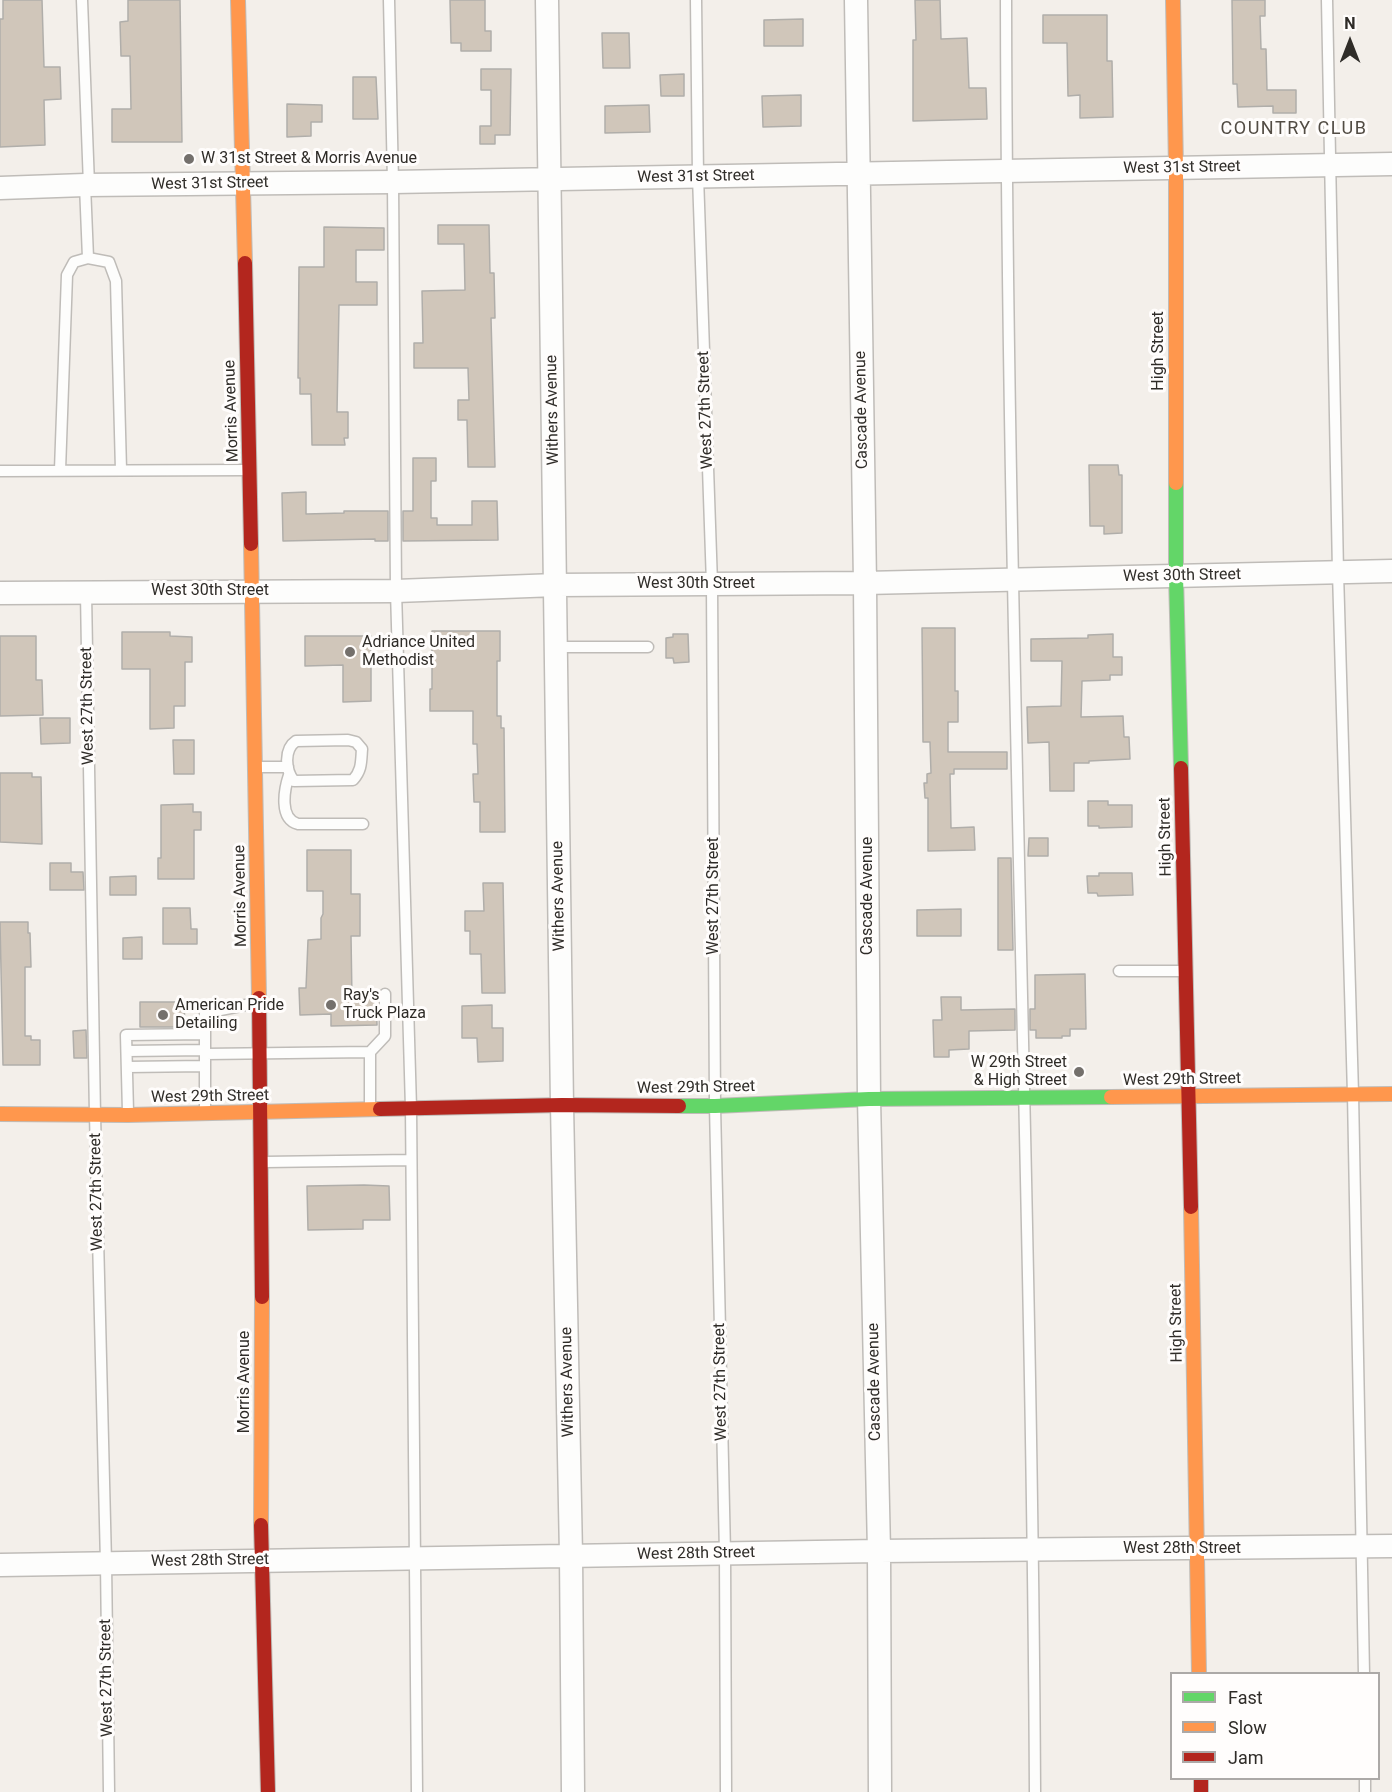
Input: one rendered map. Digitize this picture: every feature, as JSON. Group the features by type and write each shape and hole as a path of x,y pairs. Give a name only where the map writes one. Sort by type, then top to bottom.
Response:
{"street":[{"name":"Morris Avenue","path":"238,0 250,470 262,1162 261,1560 268,1792"},
{"name":"Withers Avenue","path":"547,0 573,1792"},
{"name":"Cascade Avenue","path":"856,0 865,583 869,1099 879,1551 880,1792"},
{"name":"High Street","path":"1173,0 1176,168 1176,576 1189,1096 1199,1672"},
{"name":"West 31st Street","path":"0,188 1392,164"},
{"name":"West 30th Street","path":"0,593 396,591 556,585 865,583 1392,571"},
{"name":"West 29th Street","path":"0,1114 128,1115 562,1105 715,1106 869,1099 1392,1094"},
{"name":"West 28th Street","path":"0,1565 725,1553 1392,1546"}],"lane":[{"path":"82,0 88,258"},
{"path":"389,0 393,182 396,591 411,1108 417,1792"},
{"name":"West 27th Street","path":"696,0 698,176 712,584 715,1106 725,1553 726,1792"},
{"path":"1006,0 1006,171 1023,1098 1034,1549 1035,1792"},
{"path":"1327,0 1338,572 1353,1094 1364,1672"},
{"path":"60,470 67,275 74,262 88,258 109,262 116,281 121,470"},
{"path":"0,471 250,470"},
{"name":"West 27th Street","path":"86,593 109,1792"},
{"path":"556,647 648,647"},
{"path":"288,771 294,781 353,780 361,767 362,749 356,742 348,740 296,741 290,745 285,802 288,817 292,823 363,824"},
{"path":"254,768 288,771"},
{"path":"1119,971 1186,971"},
{"path":"370,1109 370,1052 385,1036 385,994"},
{"path":"205,1113 205,1013 259,1002"},
{"path":"128,1115 126,1035 205,1034"},
{"path":"127,1051 370,1052"},
{"path":"127,1066 205,1066"},
{"path":"262,1162 411,1160"}],"building":[{"path":"3,0 42,0 44,67 60,67 61,99 44,100 45,145 0,147 0,19 3,19"},
{"path":"128,0 180,0 182,142 112,142 112,109 131,109 130,56 121,56 120,22 128,21"},
{"path":"450,0 485,0 485,31 491,31 491,51 461,51 461,43 451,43"},
{"path":"915,0 940,0 941,39 967,38 969,88 986,88 987,119 913,121"},
{"path":"1232,0 1265,0 1265,16 1260,16 1261,49 1266,49 1267,90 1296,90 1296,113 1273,113 1273,106 1238,107 1237,84 1233,84"},
{"path":"1043,15 1107,15 1107,61 1112,61 1113,117 1080,118 1080,95 1068,96 1067,43 1043,43"},
{"path":"803,19 803,46 764,46 764,20"},
{"path":"602,33 629,33 630,68 603,68"},
{"path":"481,69 511,69 510,135 495,135 495,144 480,144 480,126 491,126 491,90 481,90"},
{"path":"684,74 684,96 661,96 660,75"},
{"path":"353,77 376,77 378,119 353,119"},
{"path":"801,95 801,126 763,127 762,96"},
{"path":"287,104 322,105 322,122 311,122 311,136 287,137"},
{"path":"649,105 650,132 605,133 605,106"},
{"path":"438,225 489,225 490,273 494,273 495,318 491,318 495,467 468,467 467,420 458,420 458,400 469,400 468,368 414,368 414,343 423,343 422,291 465,290 464,244 438,244"},
{"path":"324,227 384,228 384,250 356,250 356,282 377,282 377,305 339,305 337,412 348,412 348,438 344,438 345,445 312,445 311,394 300,394 300,378 298,378 299,267 324,267"},
{"path":"413,458 436,458 436,481 431,481 431,518 437,518 437,525 472,525 472,501 497,501 498,540 403,541 403,511 413,511"},
{"path":"1089,465 1118,465 1119,475 1122,475 1122,533 1104,534 1104,526 1090,526"},
{"path":"306,492 306,514 388,511 388,541 375,541 375,539 283,541 282,493"},
{"path":"922,628 955,628 955,691 958,691 958,722 948,722 948,752 1007,752 1007,769 954,769 954,774 950,774 951,828 974,827 975,850 928,851 928,798 925,798 924,783 927,783 927,774 931,773 930,742 923,742"},
{"path":"432,631 500,631 500,661 497,661 497,716 501,716 501,728 504,728 505,832 480,832 480,802 474,802 473,774 478,774 477,744 473,744 473,711 430,711"},
{"path":"122,632 170,632 170,636 192,637 192,662 185,662 185,706 174,706 174,728 150,729 150,669 122,669"},
{"path":"673,634 688,634 689,662 674,663 673,658 666,658 666,638 673,637"},
{"path":"1113,634 1113,657 1122,657 1122,675 1110,675 1110,680 1082,681 1081,717 1123,716 1124,737 1129,737 1130,759 1074,763 1074,791 1050,791 1049,742 1028,743 1027,707 1061,706 1062,661 1031,661 1031,639 1088,638 1088,635"},
{"path":"0,636 36,636 36,680 42,680 43,715 0,716"},
{"path":"305,636 371,636 371,701 343,702 343,665 305,666"},
{"path":"40,718 70,718 70,743 41,744"},
{"path":"173,740 194,740 194,774 174,774"},
{"path":"0,773 32,773 32,777 41,777 42,844 0,842"},
{"path":"1088,801 1108,801 1108,805 1132,805 1132,827 1088,826"},
{"path":"193,804 193,812 201,812 201,830 194,830 194,879 158,879 158,858 161,858 161,805"},
{"path":"1029,838 1048,838 1048,856 1028,856"},
{"path":"307,850 351,850 351,894 360,894 360,936 351,936 352,999 376,999 377,1025 331,1026 331,1014 300,1015 299,988 306,988 308,940 321,939 323,914 323,891 307,891"},
{"path":"998,858 1011,858 1013,950 998,950"},
{"path":"50,863 71,863 71,872 83,872 84,890 50,890"},
{"path":"1099,873 1132,873 1133,895 1098,896 1097,893 1088,893 1087,876 1099,876"},
{"path":"136,876 136,895 110,895 110,877"},
{"path":"483,883 503,883 505,993 482,993 481,954 470,954 470,931 465,931 465,911 484,911"},
{"path":"163,908 190,908 191,929 197,929 197,944 163,944"},
{"path":"961,909 961,936 917,936 917,910"},
{"path":"0,922 28,922 31,967 25,967 25,1036 31,1036 31,1040 40,1040 40,1065 3,1065"},
{"path":"142,937 142,959 123,959 123,938"},
{"path":"1085,974 1086,1029 1070,1029 1070,1036 1062,1036 1062,1038 1036,1038 1036,1030 1030,1030 1030,1009 1035,1009 1035,975"},
{"path":"941,997 961,997 961,1010 1015,1009 1015,1030 969,1031 969,1049 949,1050 949,1057 934,1057 933,1020 942,1020"},
{"path":"140,1002 184,1002 185,1027 140,1027"},
{"path":"492,1005 492,1028 503,1028 503,1061 478,1062 477,1038 462,1038 462,1006"},
{"path":"86,1030 87,1058 74,1058 73,1031"},
{"path":"307,1186 389,1186 390,1220 363,1220 363,1229 308,1230"}],"traffic: fast":[{"path":"1176,483 1181,768"},
{"path":"679,1106 869,1099 1111,1097"}],"traffic: slow":[{"path":"238,0 245,263"},
{"path":"1173,0 1176,168 1176,483"},
{"path":"251,544 259,998"},
{"path":"1111,1097 1392,1094"},
{"path":"0,1114 128,1115 380,1109"},
{"path":"1191,1207 1199,1672"},
{"path":"261,1525 262,1297"}],"traffic: jam":[{"path":"245,263 251,544"},
{"path":"1181,768 1191,1207"},
{"path":"259,998 262,1297"},
{"path":"380,1109 562,1105 679,1106"},
{"path":"261,1525 268,1792"},
{"path":"1201,1780 1201,1792"}],"place":[{"name":"W 31st Street & Morris Avenue","path":"189,159"},
{"name":"Adriance United Methodist","path":"350,652"},
{"name":"Ray's Truck Plaza","path":"331,1005"},
{"name":"American Pride Detailing","path":"163,1015"},
{"name":"W 29th Street & High Street","path":"1079,1072"}],"district":[{"name":"COUNTRY CLUB","path":"1294,129"}]}
